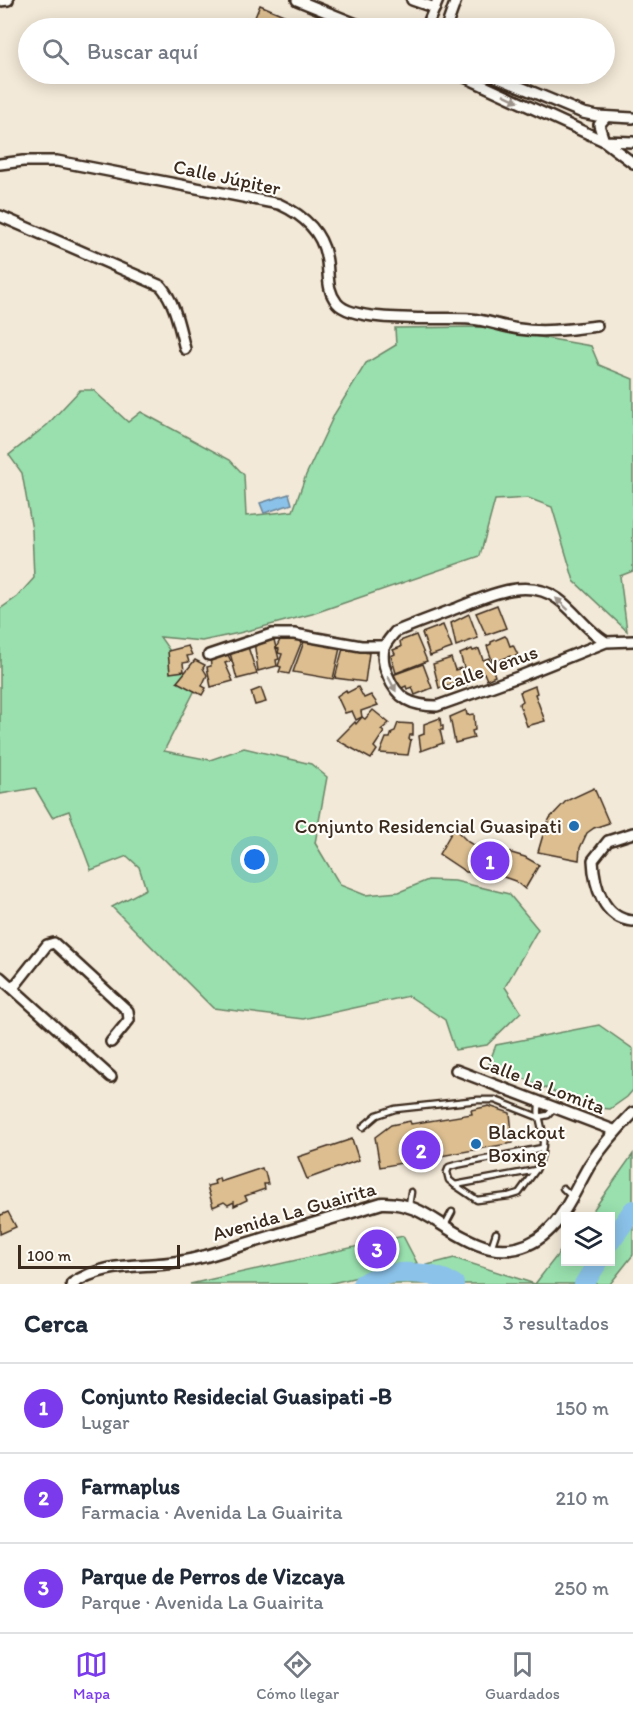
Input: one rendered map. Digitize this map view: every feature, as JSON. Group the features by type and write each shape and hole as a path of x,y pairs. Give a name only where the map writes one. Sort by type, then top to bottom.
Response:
{"street":[{"path":"0,2 8,0"},
{"path":"297,0 341,18"},
{"path":"412,0 437,4 431,18"},
{"path":"450,18 456,0"},
{"path":"480,84 604,141 633,163"},
{"path":"513,84 583,113 633,118"},
{"path":"604,141 599,126 606,117"},
{"path":"604,141 633,142"},
{"name":"Calle Júpiter","path":"0,164 23,160 57,161 279,204 295,212 314,231 326,256 328,286 339,306 349,313 372,316 474,319 521,329 565,330 597,326"},
{"path":"0,216 161,286 170,297 174,307 185,350"},
{"path":"209,655 272,634 294,634 361,646 385,646 395,632 498,592 520,589 534,589 557,598 589,630 606,642"},
{"name":"Calle Venus","path":"385,646 384,668 394,691 414,703 437,706 606,642 633,641"},
{"path":"633,833 608,841 593,860 596,883 602,899 615,916 633,921"},
{"path":"13,988 48,945 54,944 128,1011 129,1020 111,1042"},
{"path":"0,977 111,1077"},
{"name":"Calle La Lomita","path":"456,1070 616,1131"},
{"name":"Avenida La Guairita","path":"72,1284 109,1268 178,1262 206,1256 310,1219 382,1203 409,1205 465,1238 491,1249 505,1250 525,1246 542,1237 560,1219 590,1165 633,1113"}],"lane":[{"path":"363,1127 377,1114 395,1109 478,1100 495,1100 538,1117 548,1114 555,1107"},
{"path":"540,1101 537,1111 543,1133 542,1148 539,1164 519,1193 477,1200 449,1180 447,1172 449,1167 542,1148"},
{"path":"455,1185 536,1170"},
{"path":"563,1188 572,1197"},
{"path":"409,1205 411,1191"},
{"path":"444,1226 452,1212"},
{"path":"491,1249 496,1233"}],"green space":[{"path":"483,327 591,346 599,365 633,379 633,571 620,576 627,631 574,581 552,507 528,498 495,500 480,556 312,614 239,633 202,641 160,637 196,688 164,751 210,760 244,748 311,764 327,777 315,843 340,885 365,895 399,892 428,880 455,881 509,894 538,929 505,987 521,1012 487,1045 455,1050 445,1020 409,996 303,1019 213,1008 112,907 146,889 139,867 127,856 91,870 69,811 52,817 35,788 0,794 0,609 17,597 34,578 32,530 22,473 9,455 47,425 80,390 93,390 128,422 141,412 230,460 244,475 246,516 293,511 306,475 335,413 366,363 396,345 395,328"},
{"path":"599,1025 633,1049 633,1090 610,1109 588,1107 489,1063 496,1045"},
{"path":"633,1154 633,1255 610,1284 535,1284 561,1250 561,1266 615,1266 615,1212 592,1212"},
{"path":"403,1236 417,1263 328,1284 190,1284"},
{"path":"454,1258 535,1284 354,1284"}],"water":[{"path":"289,494 292,504 264,513 260,503"}],"building":[{"path":"260,5 291,18 255,18"},
{"path":"497,605 506,628 486,635 476,613"},
{"path":"469,614 478,638 456,646 451,623"},
{"path":"443,625 452,648 430,656 422,633"},
{"path":"416,635 427,661 396,673 391,656 395,654 393,650 401,647 400,641"},
{"path":"273,636 279,659 276,660 277,666 258,671 254,641"},
{"path":"282,636 302,641 289,674 279,672 281,667 278,666 282,654 278,653 279,649 276,648"},
{"path":"505,636 518,655 493,663 487,646"},
{"path":"305,639 340,648 333,679 293,672"},
{"path":"188,646 192,655 187,656 189,662 183,663 184,671 170,673 168,651"},
{"path":"248,647 257,674 237,679 230,653"},
{"path":"343,648 369,653 365,682 335,678"},
{"path":"472,649 473,651 479,649 483,660 489,658 495,676 487,680 484,673 467,678 460,654"},
{"path":"227,653 231,661 225,663 233,681 211,687 207,667 211,666 210,657"},
{"path":"451,658 455,670 461,668 468,684 461,687 458,682 439,688 433,664"},
{"path":"195,660 205,665 203,668 207,675 202,686 206,688 202,695 177,682"},
{"path":"423,664 432,688 415,695 412,687 407,689 406,686 395,691 390,676"},
{"path":"535,686 537,693 535,694 545,721 527,726 519,704 523,701 520,692"},
{"path":"358,687 364,698 371,695 378,705 361,711 362,717 356,720 352,711 345,713 337,696 346,690 347,693"},
{"path":"261,688 266,702 255,705 251,692"},
{"path":"373,710 389,723 381,730 384,732 374,747 377,750 371,759 337,740 355,722 356,724 362,717 365,719"},
{"path":"466,710 467,715 474,714 475,730 472,731 474,738 455,743 450,717"},
{"path":"440,718 441,726 443,726 443,730 440,730 443,743 421,751 419,736 424,734 424,724"},
{"path":"398,723 413,724 408,755 380,753 386,738 390,738"},
{"name":"Conjunto Residencial Guasipati","path":"594,788 609,823 587,833 580,848 579,860 538,852 550,818 566,801"},
{"path":"454,828 468,842 482,850 508,852 525,857 539,865 525,889 515,881 498,875 466,872 439,854"},
{"path":"489,1106 510,1113 513,1143 380,1167 375,1137 391,1125 472,1114 471,1110"},
{"path":"352,1139 359,1160 307,1179 298,1157"},
{"path":"262,1168 268,1184 264,1184 265,1189 245,1196 247,1200 234,1206 234,1202 228,1205 224,1202 213,1207 207,1186 215,1184 214,1181 219,1178 220,1182"},
{"path":"8,1212 16,1227 0,1234 0,1214"}],"waterway":[{"path":"615,1235 633,1210"},
{"path":"584,1284 595,1266"},
{"path":"362,1284 383,1275 395,1273 432,1276 454,1284"}],"place":[{"name":"Conjunto Residencial Guasipati","path":"574,826"},
{"name":"Conjunto Residecial Guasipati -B","path":"490,861"},
{"name":"Blackout Boxing","path":"476,1144"},
{"name":"Farmaplus","path":"421,1150"},
{"name":"Parque de Perros de Vizcaya","path":"377,1249"}]}
